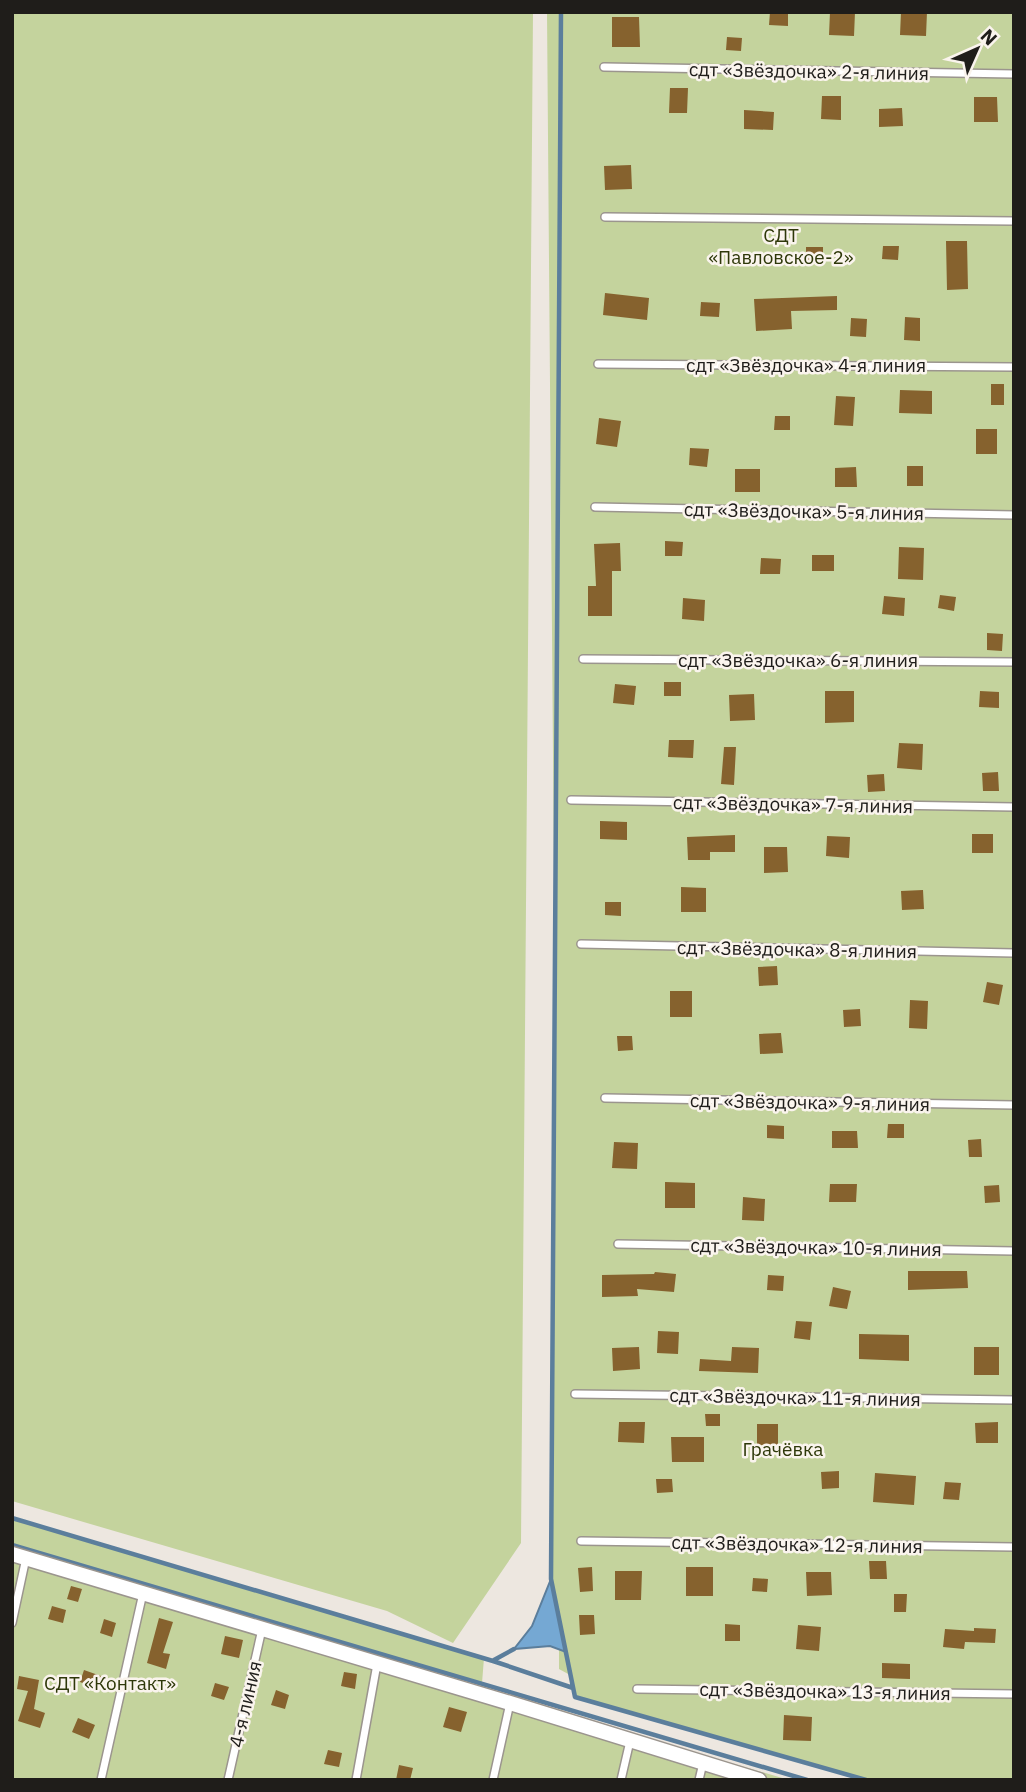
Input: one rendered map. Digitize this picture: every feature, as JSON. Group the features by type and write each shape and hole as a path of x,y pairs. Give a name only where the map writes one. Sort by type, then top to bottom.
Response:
{"street":[{"path":"19,1556 759,1780"}],"lane":[{"name":"сдт «Звёздочка» 2-я линия","path":"604,67 1014,74"},
{"path":"604,216 1014,221"},
{"name":"сдт «Звёздочка» 4-я линия","path":"598,364 1014,367"},
{"name":"сдт «Звёздочка» 5-я линия","path":"595,508 1014,515"},
{"name":"сдт «Звёздочка» 6-я линия","path":"583,659 1014,662"},
{"name":"сдт «Звёздочка» 7-я линия","path":"572,800 1014,807"},
{"name":"сдт «Звёздочка» 8-я линия","path":"581,944 1014,953"},
{"name":"сдт «Звёздочка» 9-я линия","path":"605,1098 1014,1105"},
{"name":"сдт «Звёздочка» 10-я линия","path":"618,1244 1014,1251"},
{"name":"сдт «Звёздочка» 11-я линия","path":"575,1394 1014,1400"},
{"name":"сдт «Звёздочка» 12-я линия","path":"581,1541 1014,1547"},
{"path":"12,1623 19,1556"},
{"path":"102,1780 143,1593"},
{"name":"4-я линия","path":"228,1780 262,1629"},
{"path":"356,1780 378,1663"},
{"name":"сдт «Звёздочка» 13-я линия","path":"636,1689 1014,1694"},
{"path":"493,1780 510,1703"},
{"path":"621,1780 630,1741"},
{"path":"699,1780 703,1763"}],"green space":[{"path":"12,12 533,12 521,1543 453,1643 387,1611 12,1501"},
{"name":"Грачёвка","path":"547,12 1014,12 1014,1780 866,1780 575,1697 570,1675 559,1669 559,1618 551,1579 555,1004"},
{"path":"12,1518 484,1658 482,1683 12,1545"},
{"name":"СДТ «Контакт»","path":"12,1553 789,1780 12,1780"}],"water":[{"path":"551,1579 566,1652 550,1646 514,1649 532,1626"}],"building":[{"path":"770,12 788,12 788,26 769,25"},
{"path":"830,12 855,12 854,36 829,35"},
{"path":"901,12 927,12 926,36 900,35"},
{"path":"612,17 639,17 640,47 612,47"},
{"path":"727,37 742,38 741,51 726,50"},
{"path":"670,88 688,88 687,113 669,113"},
{"path":"822,96 841,96 841,120 821,119"},
{"path":"974,97 997,97 998,122 974,122"},
{"path":"902,108 903,126 879,127 879,109"},
{"path":"744,110 774,112 773,130 744,129"},
{"path":"631,165 632,189 605,190 604,166"},
{"path":"946,241 967,241 968,289 947,290"},
{"path":"883,246 899,246 898,260 882,259"},
{"path":"806,247 823,247 823,260 806,260"},
{"path":"605,293 649,298 647,320 603,315"},
{"path":"837,296 837,310 791,311 792,329 756,331 754,299"},
{"path":"701,302 720,303 719,317 700,316"},
{"path":"905,317 920,318 920,341 904,340"},
{"path":"851,318 867,319 866,337 850,336"},
{"path":"991,384 1004,384 1004,405 991,405"},
{"path":"900,390 932,391 932,414 899,413"},
{"path":"836,396 855,397 853,426 834,425"},
{"path":"775,416 790,416 790,430 774,430"},
{"path":"599,418 621,421 617,447 596,444"},
{"path":"976,429 997,429 997,454 976,454"},
{"path":"690,448 709,449 707,467 689,465"},
{"path":"907,466 923,466 923,486 907,486"},
{"path":"856,467 857,487 835,487 835,468"},
{"path":"735,469 760,469 760,492 735,492"},
{"path":"665,541 683,542 682,556 665,556"},
{"path":"620,543 621,571 612,571 612,616 588,616 588,586 596,586 594,544"},
{"path":"899,547 924,548 923,580 898,579"},
{"path":"812,555 834,555 834,571 812,571"},
{"path":"761,558 781,559 780,574 760,574"},
{"path":"940,595 956,597 954,611 938,608"},
{"path":"884,596 905,598 904,616 882,614"},
{"path":"683,598 705,600 704,621 682,619"},
{"path":"987,633 1003,634 1002,651 987,650"},
{"path":"664,682 681,682 681,696 664,696"},
{"path":"615,684 636,686 634,705 613,703"},
{"path":"825,691 854,691 854,722 825,723"},
{"path":"980,691 999,692 999,708 979,707"},
{"path":"754,694 755,720 730,721 729,695"},
{"path":"669,740 694,740 693,758 668,757"},
{"path":"899,743 923,744 922,770 897,768"},
{"path":"724,747 736,747 734,785 721,784"},
{"path":"998,772 999,791 983,791 982,773"},
{"path":"884,774 885,791 868,792 867,775"},
{"path":"600,821 627,822 627,840 600,839"},
{"path":"972,834 993,834 993,853 972,853"},
{"path":"735,835 735,852 710,852 710,860 688,860 687,837"},
{"path":"827,836 850,837 849,858 826,856"},
{"path":"764,847 787,847 788,872 764,873"},
{"path":"681,887 706,888 706,912 681,912"},
{"path":"923,890 924,909 902,910 901,891"},
{"path":"605,902 621,902 621,916 605,915"},
{"path":"777,966 778,985 759,986 758,967"},
{"path":"987,982 1003,985 999,1005 983,1002"},
{"path":"670,991 692,991 692,1017 670,1017"},
{"path":"910,1000 928,1001 927,1029 909,1028"},
{"path":"860,1009 861,1026 844,1027 843,1010"},
{"path":"781,1033 783,1053 760,1054 759,1034"},
{"path":"617,1036 632,1036 633,1050 618,1051"},
{"path":"888,1124 904,1124 904,1138 887,1138"},
{"path":"767,1125 784,1126 784,1139 767,1138"},
{"path":"832,1131 857,1131 858,1148 832,1148"},
{"path":"981,1139 982,1157 969,1157 968,1140"},
{"path":"614,1142 638,1143 637,1169 612,1168"},
{"path":"665,1182 695,1183 695,1208 665,1208"},
{"path":"830,1184 857,1184 856,1202 829,1202"},
{"path":"999,1185 1000,1202 985,1203 984,1186"},
{"path":"743,1197 765,1199 764,1221 742,1220"},
{"path":"908,1271 967,1271 968,1288 908,1290"},
{"path":"655,1272 676,1274 674,1292 637,1289 638,1296 602,1297 602,1275"},
{"path":"768,1275 784,1276 783,1291 767,1290"},
{"path":"833,1287 851,1291 847,1309 829,1306"},
{"path":"796,1321 812,1322 810,1340 794,1338"},
{"path":"658,1331 679,1332 678,1354 657,1353"},
{"path":"859,1334 909,1335 909,1361 859,1359"},
{"path":"639,1347 640,1369 613,1371 612,1348"},
{"path":"732,1347 759,1348 758,1373 699,1371 700,1359 731,1361"},
{"path":"974,1347 999,1347 999,1375 974,1375"},
{"path":"705,1414 720,1414 720,1426 706,1426"},
{"path":"619,1422 645,1422 644,1443 618,1442"},
{"path":"998,1422 998,1443 976,1443 975,1423"},
{"path":"757,1424 778,1424 778,1445 757,1445"},
{"path":"671,1437 704,1437 704,1462 672,1462"},
{"path":"839,1471 839,1488 822,1489 821,1472"},
{"path":"875,1473 916,1476 914,1505 873,1502"},
{"path":"656,1479 672,1479 673,1492 657,1493"},
{"path":"945,1482 961,1483 959,1500 943,1499"},
{"path":"869,1561 886,1561 887,1579 870,1579"},
{"path":"592,1567 593,1591 580,1592 578,1568"},
{"path":"686,1567 713,1567 713,1596 686,1596"},
{"path":"615,1571 642,1571 641,1600 615,1600"},
{"path":"806,1572 831,1572 832,1595 807,1596"},
{"path":"753,1578 768,1579 767,1592 752,1591"},
{"path":"71,1586 82,1589 78,1602 67,1599"},
{"path":"894,1594 907,1594 906,1612 894,1612"},
{"path":"52,1606 66,1610 63,1623 48,1619"},
{"path":"579,1615 594,1615 595,1634 580,1635"},
{"path":"159,1618 173,1622 163,1653 170,1654 166,1669 147,1663"},
{"path":"104,1619 116,1623 112,1637 100,1633"},
{"path":"725,1624 740,1625 740,1641 725,1641"},
{"path":"798,1625 821,1627 819,1651 796,1649"},
{"path":"974,1628 996,1629 995,1643 965,1642 964,1649 943,1647 945,1629 974,1631"},
{"path":"225,1636 243,1640 239,1658 221,1654"},
{"path":"882,1663 910,1664 910,1679 882,1678"},
{"path":"84,1670 101,1676 96,1688 80,1682"},
{"path":"344,1672 357,1674 355,1689 341,1686"},
{"path":"19,1676 39,1680 34,1709 45,1713 40,1728 18,1721 28,1691 17,1689"},
{"path":"215,1683 229,1687 224,1700 211,1696"},
{"path":"276,1690 289,1695 285,1709 271,1705"},
{"path":"449,1707 467,1712 461,1732 443,1727"},
{"path":"784,1715 812,1717 811,1741 783,1740"},
{"path":"78,1718 95,1725 89,1739 72,1732"},
{"path":"328,1750 342,1753 339,1767 324,1764"},
{"path":"399,1765 413,1768 410,1780 396,1780"}],"waterway":[{"path":"561,12 551,1579 575,1697 866,1780"},
{"path":"12,1518 493,1661 573,1688"},
{"path":"12,1545 807,1780"},
{"path":"494,1660 514,1649"}],"park label":[{"name":"СДТ «Павловское-2»","path":"781,246"}]}
